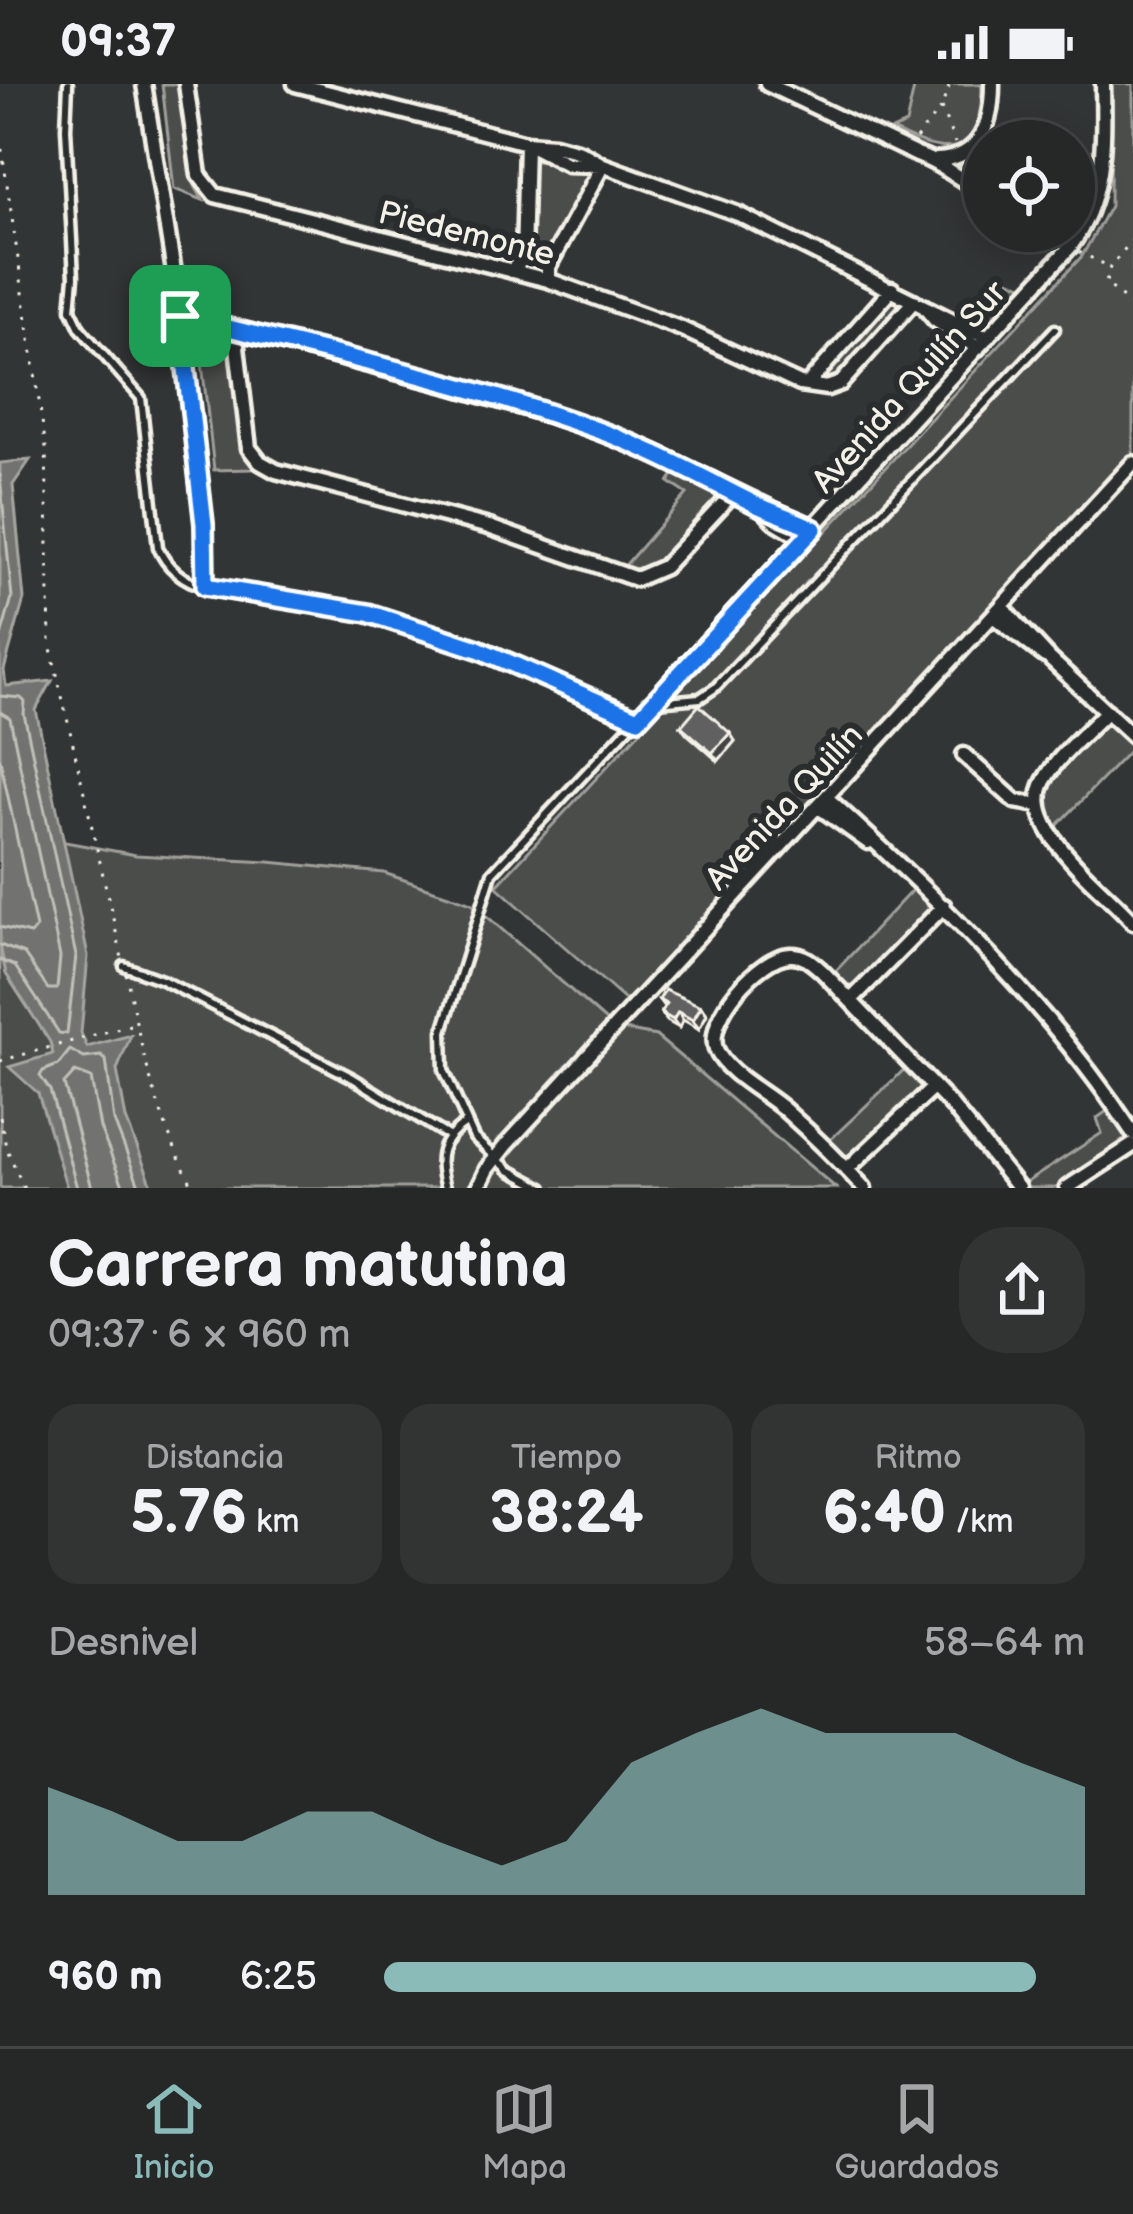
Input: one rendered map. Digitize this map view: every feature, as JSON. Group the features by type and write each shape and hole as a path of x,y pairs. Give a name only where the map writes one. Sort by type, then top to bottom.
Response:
{"street":[{"path":"144,84 180,316 204,524"},
{"name":"Piedemonte","path":"186,84 199,175 215,195 511,271 548,273 807,386"},
{"path":"295,84 526,143 567,164 603,165 752,220 943,313 982,343"},
{"path":"767,84 938,160 961,156 986,132 992,84"},
{"name":"Avenida Quilín Sur","path":"1095,194 1101,175 1103,84"},
{"path":"511,271 523,259 526,143"},
{"path":"961,156 958,171 963,180"},
{"path":"938,160 963,181"},
{"path":"523,259 548,273 603,165"},
{"name":"Avenida Quilín Sur","path":"669,684 1065,252"},
{"path":"807,386 892,289"},
{"path":"807,386 827,388 841,383 919,304"},
{"path":"180,316 567,420 653,452 734,492 773,520 810,534"},
{"path":"235,330 249,448 260,462 285,474 489,527 636,579 664,567 734,492"},
{"name":"Avenida Quilín","path":"478,1188 494,1158 1133,463"},
{"path":"998,612 1133,736"},
{"path":"1107,710 1046,777 1038,805 1052,837 1133,922"},
{"path":"964,755 1015,800 1038,805"},
{"path":"823,802 850,833 874,845 944,906 1062,1037 1133,1133"},
{"path":"851,1000 944,906"},
{"path":"864,1188 786,1111 726,1063 714,1039 734,995 782,956 798,955 811,961 851,1000 934,1087 1018,1188"},
{"path":"847,1169 934,1087"},
{"path":"1066,1188 1133,1145"}],"lane":[{"path":"68,84 71,309 80,328 141,398 162,560 189,583 368,613 478,649 638,719"},
{"path":"652,703 700,698 715,688 1054,329"},
{"path":"543,1188 494,1158 466,1123 444,1070 441,1046 487,885 511,849 669,684"},
{"path":"124,965 353,1078 448,1136"},
{"path":"445,1188 440,1154 448,1136 466,1123"}],"path":[{"path":"907,150 941,108 950,84"},
{"path":"941,108 961,156"},
{"path":"0,137 46,448 50,644 135,1024 175,1153 194,1188"},
{"path":"1133,239 1110,267 1106,283 1133,307"},
{"path":"1080,252 1110,267"},
{"path":"204,524 205,586"},
{"path":"0,1060 135,1024"},
{"path":"0,1118 6,1147 25,1188"}],"shaded area":[{"path":"162,84 180,84 195,186 203,200 174,189"},
{"path":"915,84 982,84 977,120 963,120 963,143 958,146 930,145 892,130 906,124"},
{"path":"1111,84 1133,84 1133,455 626,1001 496,886 1084,252 1095,252 1095,233 1110,206"},
{"path":"537,160 582,170 589,177 545,260 528,254 531,165"},
{"path":"1005,277 1026,287 982,334 960,320"},
{"path":"895,300 900,311 846,375 830,383 824,374 889,301"},
{"path":"198,327 224,333 229,341 241,436 255,465 252,469 214,470"},
{"path":"676,471 714,490 716,501 663,558 637,570 622,569 687,494 669,482"},
{"path":"1107,724 1133,747 1055,828 1048,814 1051,786 1068,761"},
{"path":"0,830 136,855 384,873 472,903 614,1028 656,1036 836,1188 0,1188"},
{"path":"915,887 929,903 929,910 847,990 831,976"},
{"path":"907,1067 921,1082 920,1091 853,1155 845,1155 830,1140"},
{"path":"1110,1109 1126,1134 1125,1144 1056,1188 1026,1188 1024,1184 1102,1133 1097,1118"}],"water":[{"path":"30,460 13,485 24,599 4,670 6,686 52,681 36,710 88,956 81,1033 87,1047 131,1035 117,1070 126,1119 153,1188 67,1188 38,1093 9,1067 53,1054 6,974 0,945 0,463"}],"building":[{"path":"699,705 730,733 712,753 681,726"},
{"path":"665,990 701,1006 693,1020 678,1012 673,1020 661,1013 666,1004 659,1000"}],"route":[{"path":"180,316 579,424 670,460 814,529 638,719 478,649 368,613 205,586 204,524 180,316"}]}
